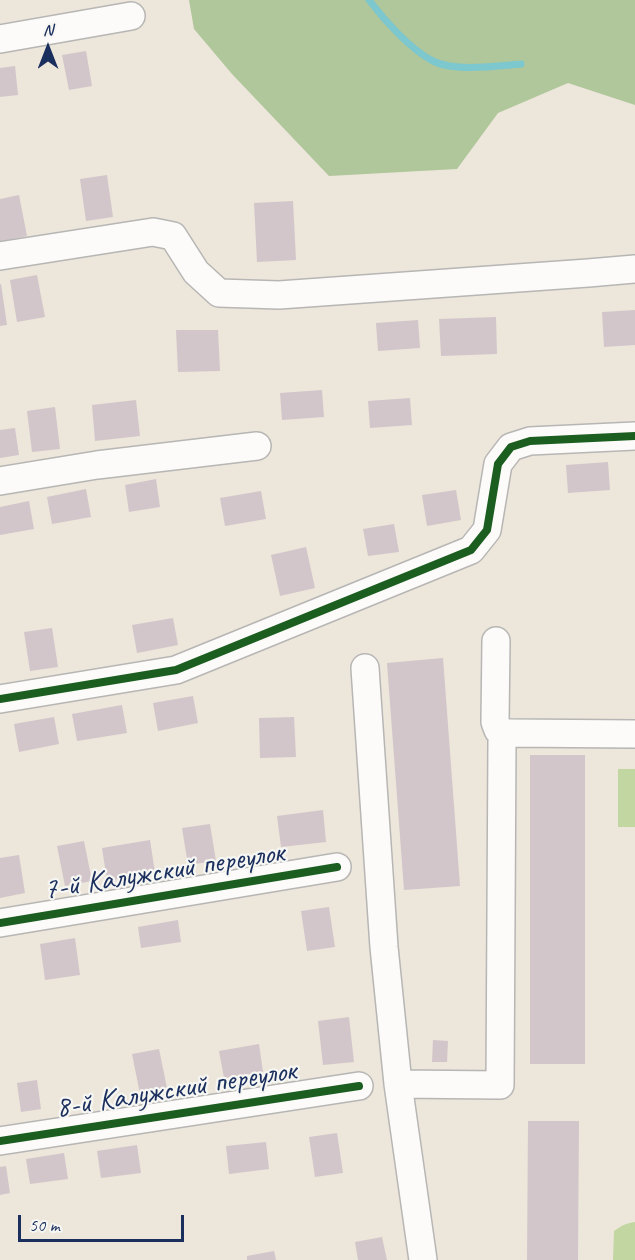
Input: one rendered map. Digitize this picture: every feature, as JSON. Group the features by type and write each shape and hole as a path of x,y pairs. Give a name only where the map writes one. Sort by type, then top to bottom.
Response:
{"street":[{"path":"0,39 131,16"},
{"path":"0,256 153,232 174,236 196,272 219,293 279,295 635,269"},
{"path":"0,699 176,670 471,550 487,530 498,464 511,447 530,441 635,436"},
{"path":"0,481 97,465 257,446"},
{"path":"496,641 495,723 504,735"},
{"path":"364,668 384,947 398,1084 423,1260"},
{"path":"504,735 509,733 635,734"},
{"path":"398,1084 500,1085 502,741 504,735"},
{"name":"7-й Калужский переулок","path":"0,923 337,867"},
{"name":"8-й Калужский переулок","path":"0,1141 359,1086"}],"green space":[{"path":"189,0 635,0 635,105 568,83 498,113 457,169 329,176 232,74 194,29"},
{"path":"618,769 635,769 635,827 618,827"},
{"path":"635,1222 635,1260 613,1260 614,1231"}],"building":[{"path":"86,51 92,86 69,90 62,55"},
{"path":"15,66 18,95 0,97 0,68"},
{"path":"107,175 113,217 86,221 80,179"},
{"path":"19,195 27,236 0,242 0,199"},
{"path":"293,201 296,260 257,262 254,203"},
{"path":"37,275 45,317 17,322 10,280"},
{"path":"0,284 7,325 0,326"},
{"path":"635,310 635,345 604,347 602,312"},
{"path":"496,317 497,354 441,356 439,319"},
{"path":"418,320 420,348 378,351 376,323"},
{"path":"176,330 218,330 220,371 178,372"},
{"path":"322,390 324,417 282,420 280,393"},
{"path":"410,398 412,425 370,428 368,401"},
{"path":"136,400 140,436 95,441 92,405"},
{"path":"55,407 60,449 32,452 27,411"},
{"path":"15,428 19,455 0,458 0,430"},
{"path":"608,462 610,490 568,493 566,465"},
{"path":"156,479 160,507 129,512 125,485"},
{"path":"86,489 91,517 52,524 47,497"},
{"path":"456,490 461,520 427,526 422,495"},
{"path":"261,491 266,519 225,526 220,498"},
{"path":"29,501 34,529 0,535 0,507"},
{"path":"394,524 399,552 368,556 363,529"},
{"path":"306,547 315,588 280,596 271,555"},
{"path":"173,618 178,645 137,653 132,625"},
{"path":"52,628 58,667 30,671 24,632"},
{"path":"443,658 460,886 404,890 387,663"},
{"path":"193,696 198,723 158,731 153,703"},
{"path":"122,705 127,733 77,741 72,714"},
{"path":"54,717 59,744 19,752 14,724"},
{"path":"294,717 296,757 260,758 259,718"},
{"path":"530,755 585,755 585,1064 530,1064"},
{"path":"323,810 326,842 281,847 277,816"},
{"path":"210,824 216,861 188,865 182,828"},
{"path":"150,840 155,873 107,881 102,848"},
{"path":"84,841 92,881 65,886 57,846"},
{"path":"19,855 25,893 0,898 0,858"},
{"path":"329,907 335,947 307,951 301,911"},
{"path":"178,920 181,942 141,948 138,927"},
{"path":"75,938 80,975 45,980 40,944"},
{"path":"349,1017 354,1062 323,1065 318,1021"},
{"path":"433,1040 448,1041 447,1062 432,1062"},
{"path":"259,1044 263,1072 224,1078 219,1051"},
{"path":"159,1049 167,1088 140,1094 132,1054"},
{"path":"37,1080 41,1109 21,1112 17,1083"},
{"path":"528,1121 579,1121 578,1260 527,1260"},
{"path":"337,1133 343,1173 315,1177 309,1137"},
{"path":"266,1142 269,1169 229,1174 226,1146"},
{"path":"137,1145 141,1173 101,1178 97,1151"},
{"path":"64,1153 68,1179 30,1184 26,1159"},
{"path":"6,1166 10,1193 0,1195 0,1167"},
{"path":"382,1237 387,1260 358,1260 355,1242"},
{"path":"274,1251 276,1260 247,1260 247,1256"}],"waterway":[{"path":"369,0 407,42 433,61 464,67 521,64"}],"cycle path":[{"path":"0,699 176,670 471,550 487,530 498,464 511,447 530,441 635,436"},
{"path":"0,923 337,867"},
{"path":"0,1141 359,1086"}]}
